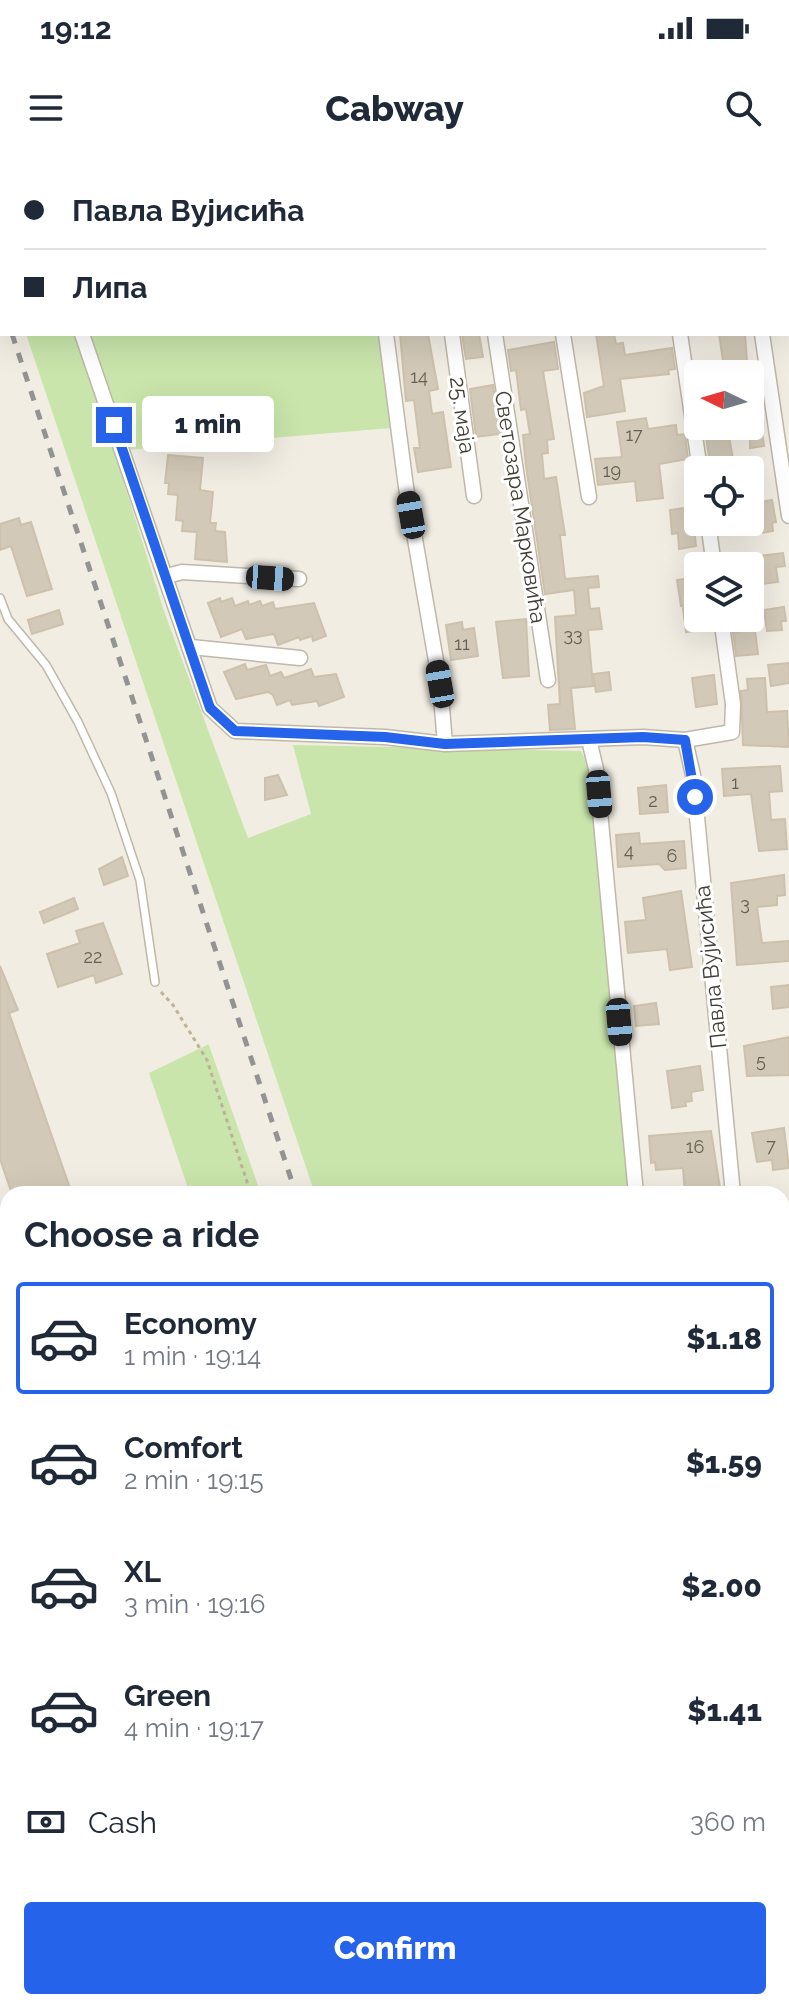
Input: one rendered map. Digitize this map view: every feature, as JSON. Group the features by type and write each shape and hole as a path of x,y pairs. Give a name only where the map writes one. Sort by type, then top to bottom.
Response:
{"street":[{"path":"83,336 210,708 235,731 385,737 445,744 657,737 685,740 732,732 733,704 723,632"},
{"path":"386,336 406,487 440,684 445,744"},
{"name":"25. маја","path":"452,336 474,496"},
{"name":"Светозара Марковића","path":"495,336 548,680"},
{"path":"563,336 589,497"},
{"path":"680,336 698,456"},
{"path":"762,336 789,516"},
{"path":"167,576 182,572 299,579"},
{"path":"191,647 300,658"},
{"path":"589,740 596,769 635,1186"},
{"name":"Павла Вујисића","path":"685,740 693,775 732,1186"}],"lane":[{"path":"0,598 8,619 46,665 72,710 111,793 140,880 155,982"}],"path":[{"path":"155,982 207,1060 248,1186"}],"green space":[{"path":"27,336 379,336 391,428 114,451 164,611 248,838 311,814 293,745 581,751 589,767 628,1186 312,1186"},
{"path":"209,1044 258,1186 187,1186 149,1073"}],"building":[{"path":"400,336 428,336 438,389 429,391 432,414 443,412 451,467 418,472 414,448 420,448 414,400 406,401"},
{"path":"462,336 479,336 483,357 466,359"},
{"path":"596,336 614,336 616,344 623,343 625,355 672,348 675,369 668,370 669,374 620,379 625,411 587,417 584,393 604,386"},
{"path":"719,336 745,336 747,360 723,360"},
{"path":"554,342 558,369 543,371 554,439 547,440 548,453 542,454 544,479 556,477 565,535 560,535 565,579 598,576 599,587 588,588 590,609 599,608 602,629 588,630 593,686 571,688 575,729 550,730 548,705 560,704 555,617 576,615 574,590 545,594 523,435 530,434 526,409 521,410 516,370 511,371 508,350"},
{"path":"493,385 500,434 476,437 470,389"},
{"path":"646,418 648,429 676,425 677,435 684,434 688,456 684,456 684,460 659,464 663,498 637,501 635,481 598,485 595,459 622,457 617,422"},
{"path":"707,440 730,440 732,456 709,456"},
{"path":"750,440 763,440 764,446 750,448"},
{"path":"168,455 203,458 200,490 213,492 210,523 216,523 215,531 225,532 227,562 195,559 197,532 182,531 183,521 176,520 178,495 168,494 169,483 165,483"},
{"path":"772,500 776,522 772,523 773,531 764,532 764,501"},
{"path":"684,508 684,536 695,536 696,546 679,549 678,533 672,534 670,510"},
{"path":"19,518 21,525 31,522 52,589 27,596 11,546 0,550 0,524"},
{"path":"783,553 785,566 776,567 778,582 764,584 764,555"},
{"path":"684,579 684,606 681,606 677,580"},
{"path":"220,598 221,602 232,598 235,606 248,601 249,605 260,601 262,606 273,602 275,609 314,603 326,636 313,641 312,636 300,640 299,637 278,645 274,634 246,639 242,629 221,637 208,603"},
{"path":"784,607 786,621 781,621 782,630 767,631 764,610"},
{"path":"59,610 63,624 32,634 28,620"},
{"path":"526,619 529,676 503,678 496,622"},
{"path":"462,622 463,630 474,628 478,656 451,660 446,625"},
{"path":"733,632 755,632 758,654 736,656"},
{"path":"789,663 789,683 771,686 768,665"},
{"path":"245,664 247,670 266,665 270,676 281,672 284,678 311,669 314,677 336,674 344,697 319,706 317,701 292,705 290,700 277,705 273,695 268,692 236,699 224,672"},
{"path":"609,672 611,690 596,692 593,674"},
{"path":"714,675 717,704 696,707 692,678"},
{"path":"765,678 767,712 787,711 789,747 743,745 741,691 748,690 747,679"},
{"path":"780,766 782,791 769,792 771,820 785,819 787,849 759,851 751,794 724,796 722,769"},
{"path":"278,775 287,795 265,800 265,778"},
{"path":"666,785 668,812 640,814 638,788"},
{"path":"639,833 640,844 684,841 686,868 665,870 659,864 618,867 616,835"},
{"path":"122,857 128,876 104,885 99,869"},
{"path":"784,875 785,895 777,896 777,905 757,907 762,943 789,941 789,961 737,965 731,883"},
{"path":"681,891 692,967 670,970 667,949 628,953 625,922 646,920 643,898"},
{"path":"74,898 78,909 44,923 40,912"},
{"path":"103,923 122,974 96,983 94,975 58,987 47,954 80,943 76,931"},
{"path":"0,966 18,1010 9,1013 69,1186 9,1186 0,1159"},
{"path":"789,985 789,1007 773,1009 771,987"},
{"path":"656,1003 659,1024 636,1026 634,1006"},
{"path":"789,1037 789,1075 747,1076 744,1046"},
{"path":"700,1066 703,1090 691,1092 692,1101 685,1102 686,1106 672,1108 667,1071"},
{"path":"784,1128 789,1168 773,1170 772,1160 757,1162 752,1133"},
{"path":"711,1131 720,1186 684,1186 683,1168 656,1170 655,1162 651,1163 649,1136"}],"railway":[{"path":"13,336 293,1186"}],"route":[{"path":"114,425 210,708 235,731 385,737 445,744 643,737 685,740 695,797"}]}
